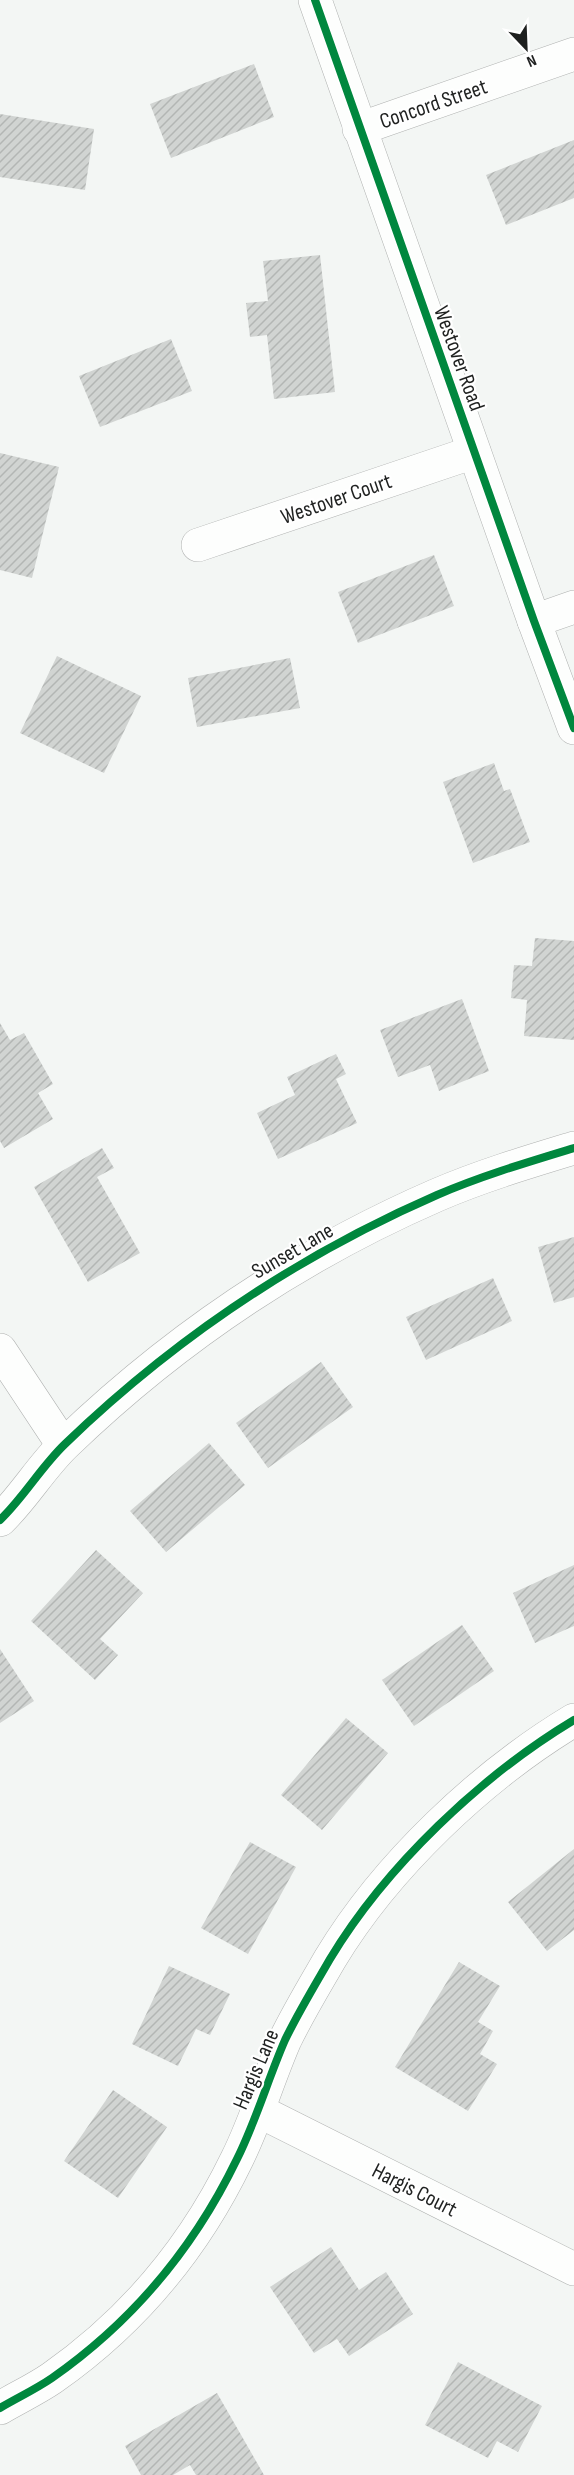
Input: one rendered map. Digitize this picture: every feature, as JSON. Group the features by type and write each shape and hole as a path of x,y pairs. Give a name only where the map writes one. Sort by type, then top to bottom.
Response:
{"street":[{"name":"Westover Road","path":"315,0 534,621 574,728"},
{"name":"Concord Street","path":"359,129 574,54"},
{"name":"Westover Court","path":"198,545 474,452"},
{"path":"534,621 574,607"},
{"name":"Sunset Lane","path":"0,1520 63,1445 165,1356 251,1294 332,1247 437,1195 516,1165 574,1148"},
{"path":"0,1350 63,1445"},
{"name":"Hargis Lane","path":"0,2408 51,2379 109,2334 160,2282 203,2223 238,2158 286,2038 331,1958 368,1904 428,1835 485,1782 548,1735 574,1720"},
{"name":"Hargis Court","path":"257,2110 574,2269"}],"building":[{"path":"254,64 274,117 171,158 150,104"},
{"path":"0,114 94,129 85,190 0,177"},
{"path":"574,140 574,198 506,225 486,175"},
{"path":"320,255 335,392 274,399 267,335 250,337 246,303 268,301 263,261"},
{"path":"171,339 192,391 100,427 79,376"},
{"path":"0,453 59,467 32,578 0,570"},
{"path":"434,555 454,606 358,643 338,592"},
{"path":"57,656 141,696 104,773 20,733"},
{"path":"290,658 300,708 197,727 188,678"},
{"path":"494,763 504,791 510,789 530,842 473,863 443,782"},
{"path":"535,938 574,941 574,1040 524,1036 527,1000 511,998 514,965 532,966"},
{"path":"462,999 489,1071 439,1091 430,1065 398,1077 380,1030"},
{"path":"0,1023 10,1040 24,1033 53,1084 38,1093 53,1119 4,1148 0,1141"},
{"path":"336,1054 346,1074 336,1079 357,1123 278,1159 257,1113 295,1095 287,1077"},
{"path":"102,1148 114,1168 97,1177 140,1253 88,1282 34,1187"},
{"path":"574,1237 574,1297 554,1303 538,1247"},
{"path":"493,1278 512,1321 426,1360 406,1317"},
{"path":"321,1362 353,1407 268,1468 236,1423"},
{"path":"209,1443 245,1485 166,1552 130,1511"},
{"path":"96,1550 143,1593 100,1639 118,1655 95,1680 31,1621"},
{"path":"574,1565 574,1626 535,1643 513,1593"},
{"path":"462,1625 494,1671 414,1726 382,1680"},
{"path":"0,1649 34,1701 0,1723"},
{"path":"346,1718 388,1753 322,1830 281,1795"},
{"path":"250,1842 296,1867 248,1954 201,1928"},
{"path":"574,1849 574,1930 547,1951 508,1902"},
{"path":"459,1962 500,1986 478,2022 493,2031 480,2054 497,2064 468,2111 395,2067"},
{"path":"169,1966 230,1994 210,2035 196,2029 178,2066 132,2044"},
{"path":"113,2090 167,2127 118,2198 64,2161"},
{"path":"331,2247 359,2290 386,2272 413,2314 349,2356 337,2339 314,2353 270,2287"},
{"path":"458,2362 542,2406 518,2452 497,2441 488,2458 425,2425"},
{"path":"217,2393 264,2475 196,2475 190,2465 173,2475 141,2475 125,2446"}],"cycle path":[{"path":"315,0 534,621 574,728"},
{"path":"0,1520 56,1453 106,1406 194,1335 240,1303 336,1245 437,1195 574,1148"},
{"path":"0,2408 52,2378 109,2333 134,2308 181,2253 220,2192 237,2159 285,2040 301,2009 330,1959 379,1890 407,1857 471,1796 505,1768 574,1720"}]}
